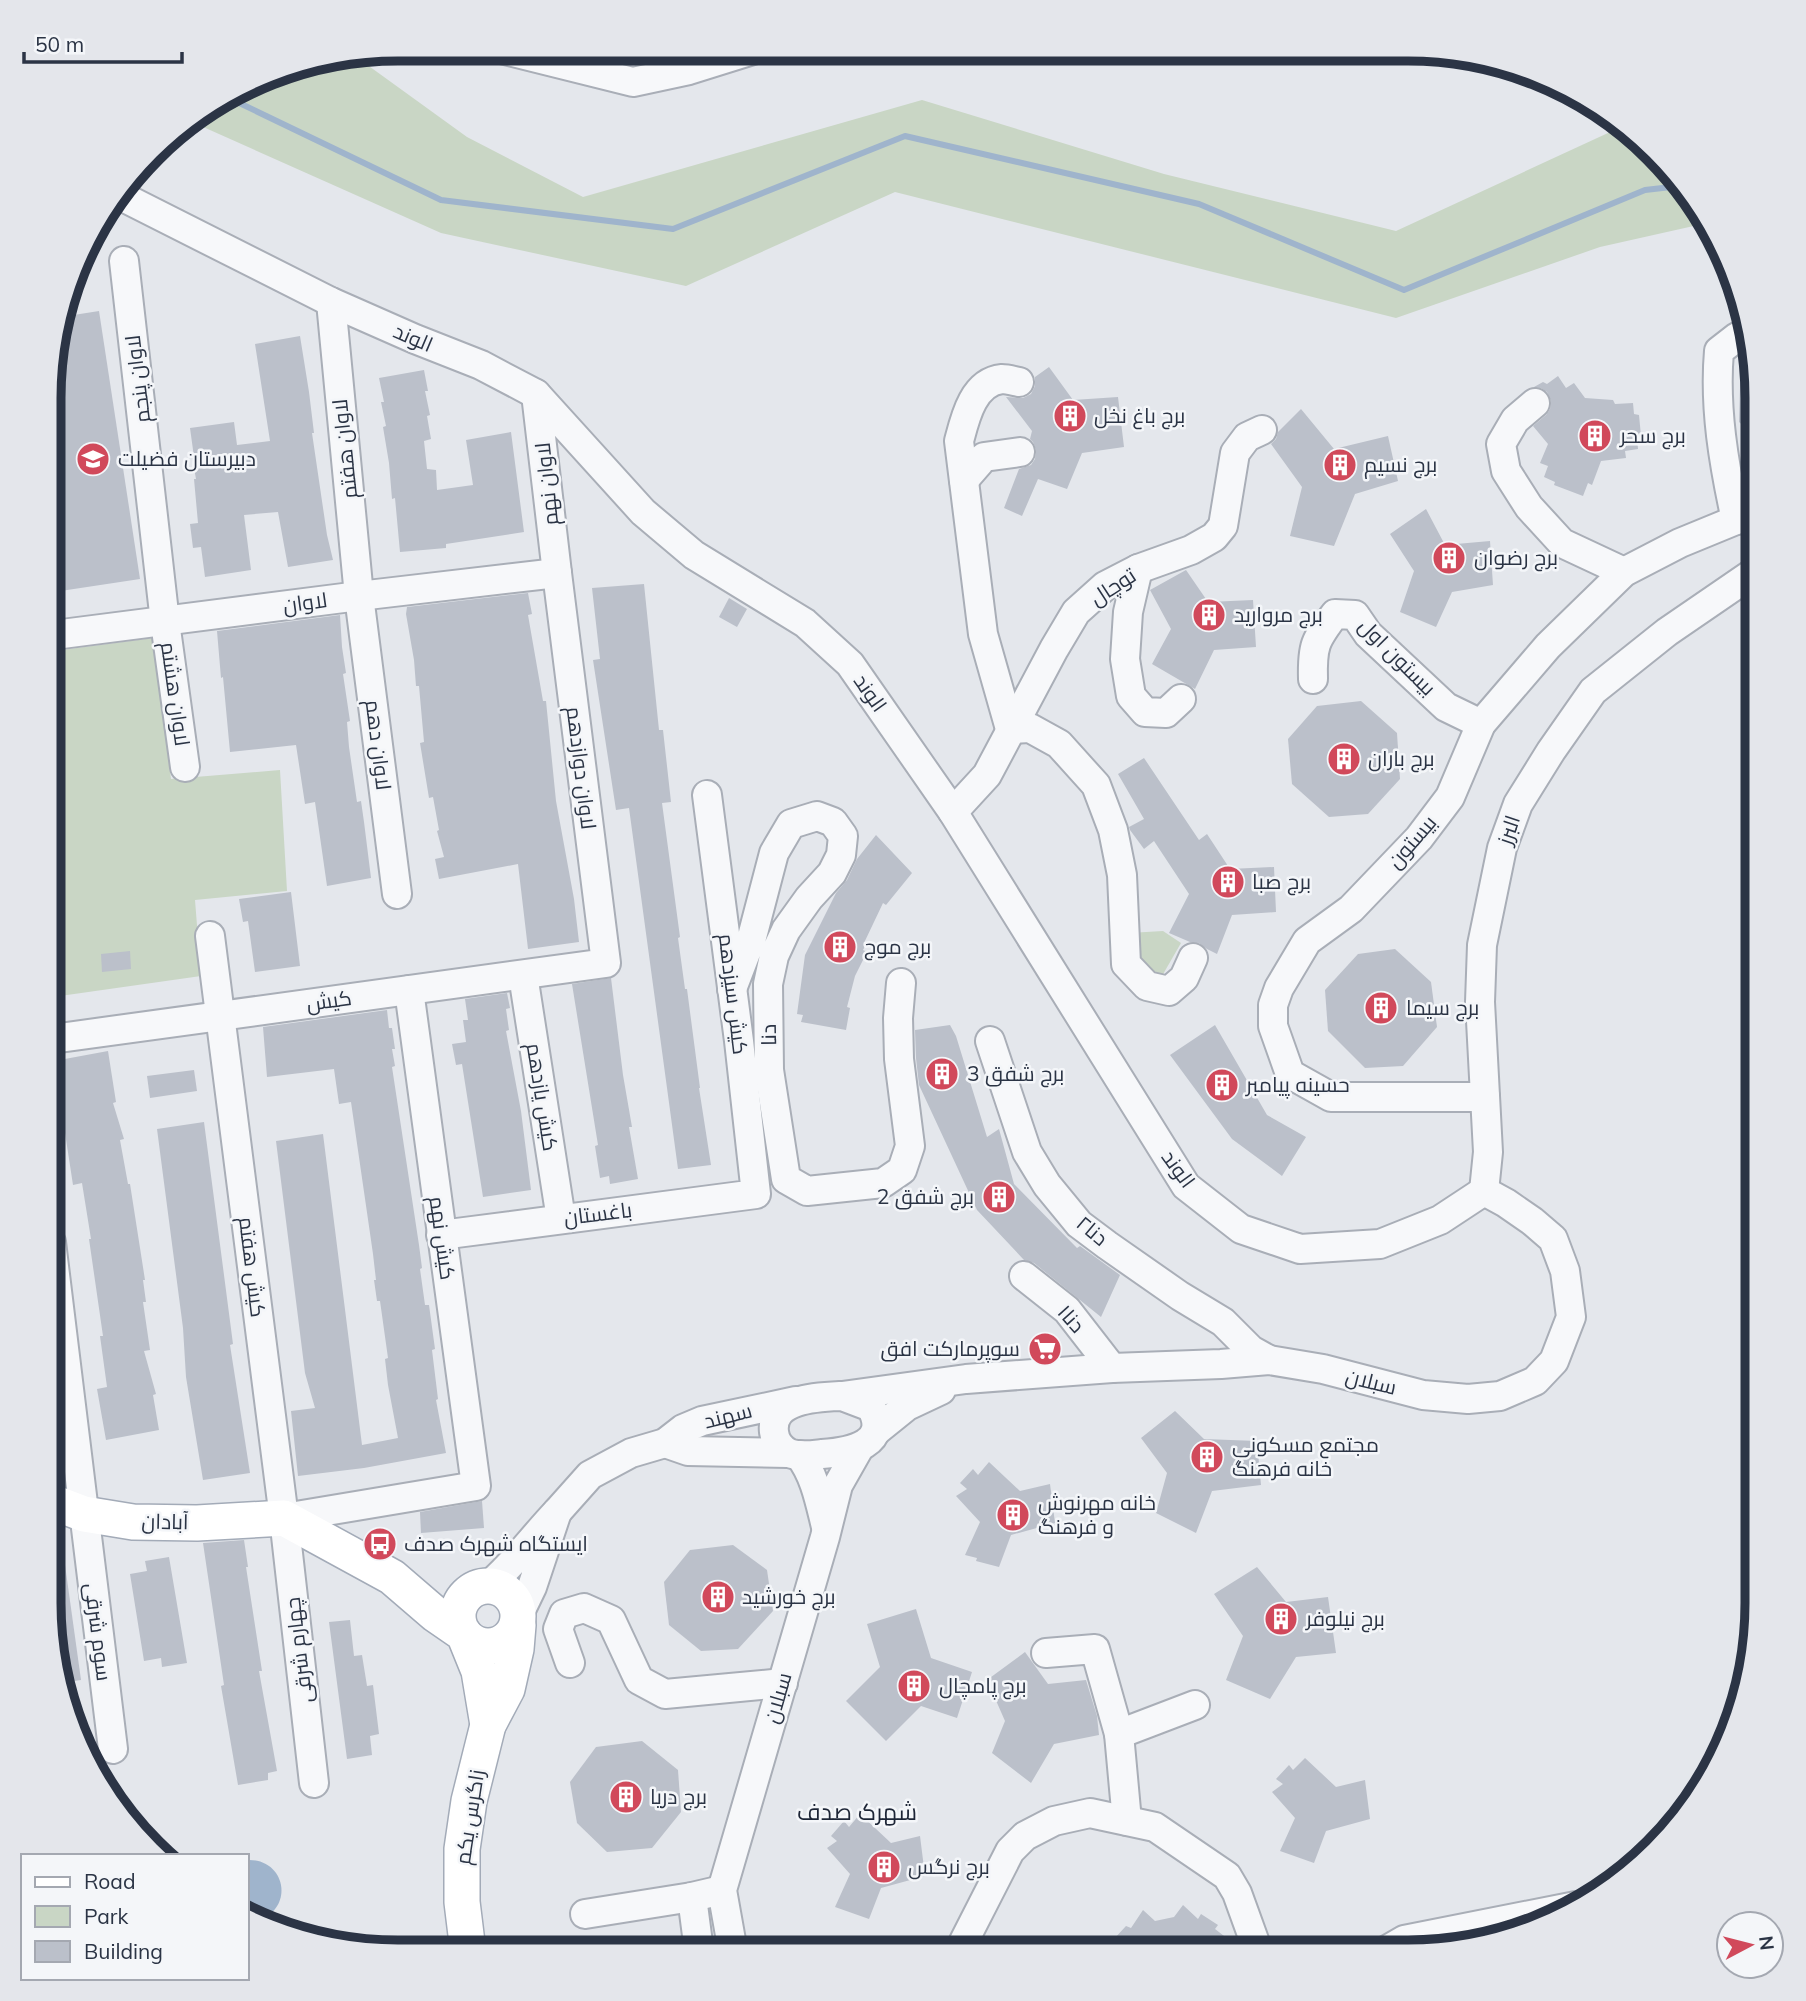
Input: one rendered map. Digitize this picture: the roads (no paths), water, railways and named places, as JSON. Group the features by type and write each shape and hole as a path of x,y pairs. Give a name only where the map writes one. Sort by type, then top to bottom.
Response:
{"main road":[{"name":"آبادان","path":"61,1505 84,1514 133,1522 197,1523 284,1517"},
{"path":"284,1517 392,1577 472,1642 482,1646 494,1646 504,1643 513,1635 518,1619 516,1602 500,1587 447,1586 392,1577"},
{"path":"464,1634 459,1624 461,1602 468,1593 483,1586"},
{"name":"زاگرس یکم","path":"467,1940 462,1902 462,1849 469,1801 488,1725 507,1689 516,1649 518,1619"},
{"name":"زاگرس یکم","path":"464,1634 479,1671 488,1725"}],"street":[{"path":"549,61 633,82 718,61"},
{"name":"الوند","path":"127,199 331,302 481,365 536,394 643,512 694,555 805,623 850,664 953,811 1186,1186 1241,1229 1300,1249 1380,1244 1440,1220 1484,1191"},
{"name":"لاوان پنجم","path":"124,261 165,622"},
{"name":"لاوان هفتم","path":"331,302 359,596"},
{"path":"1739,337 1719,351 1718,402 1728,481 1745,517"},
{"path":"1019,382 1001,379 982,388 967,411 959,441 983,634 1010,729 1030,728 1059,744 1096,785 1113,830 1122,875 1126,964 1147,986 1169,991 1184,978 1193,958"},
{"name":"لاوان نهم","path":"536,394 556,573"},
{"path":"1535,403 1515,420 1501,443 1506,471 1529,507 1562,543 1624,572"},
{"name":"توچال","path":"953,811 987,775 1076,612 1105,586 1138,569 1191,550 1214,537 1223,526 1235,453 1247,437 1262,430"},
{"path":"964,481 984,457 1020,452"},
{"name":"بیستون","path":"1485,1097 1331,1097 1290,1074 1273,1026 1273,1005 1279,988 1307,941 1350,909 1419,838 1450,797 1481,724 1548,646 1624,572 1681,543 1745,519"},
{"path":"1138,569 1128,612 1125,659 1130,696 1145,712 1166,713 1181,699"},
{"name":"لاوان","path":"61,634 556,573"},
{"name":"لاوان دوازدهم","path":"556,573 606,964"},
{"name":"البرز","path":"1484,1191 1488,1152 1479,1002 1482,945 1502,848 1518,804 1593,691 1667,632 1745,579"},
{"name":"لاوان دهم","path":"359,596 397,894"},
{"name":"بیستون اول","path":"1313,679 1313,658 1318,636 1335,614 1355,615 1368,634 1446,707 1481,724"},
{"name":"لاوان هشتم","path":"165,622 185,767"},
{"name":"کیش سیزدهم","path":"707,795 756,1194"},
{"name":"دنا","path":"732,989 752,937 774,853 791,824 817,816 833,822 843,836 841,855 832,873 809,898 786,930 774,956 768,984 769,1070 786,1180 807,1191 883,1183 902,1170 910,1146 899,1059 901,983"},
{"name":"کیش هفتم","path":"210,936 284,1517"},
{"name":"کیش","path":"61,1038 606,964"},
{"name":"کیش یازدهم","path":"523,975 561,1219"},
{"name":"کیش نهم","path":"409,990 476,1486"},
{"name":"دنا۲","path":"990,1041 1027,1152 1047,1185 1079,1224 1180,1296 1223,1322 1251,1350 1269,1360"},
{"name":"سبلان","path":"842,1396 966,1379 1269,1360 1323,1369 1423,1395 1468,1398 1500,1396 1535,1381 1554,1361 1571,1317 1566,1271 1553,1239 1532,1221 1484,1191"},
{"name":"باغستان","path":"441,1235 756,1194"},
{"name":"دنا۱","path":"1024,1276 1067,1310 1112,1368"},
{"name":"سوم شرقی","path":"61,1324 113,1749"},
{"name":"سبلان","path":"731,1940 722,1890 838,1485 867,1439 907,1406 966,1379"},
{"path":"842,1396 871,1407 877,1419 867,1439"},
{"name":"سهند","path":"483,1586 507,1570 590,1475 631,1453 665,1443 683,1429 702,1421 796,1401 842,1396"},
{"path":"796,1401 779,1413 773,1423 774,1436 780,1447 805,1463 817,1491 827,1530"},
{"name":"سهند","path":"665,1443 688,1451 835,1454 867,1439"},
{"name":"آبادان","path":"284,1517 476,1486"},
{"name":"سهند","path":"518,1619 532,1587 557,1511"},
{"name":"چهارم شرقی","path":"284,1517 314,1783"},
{"path":"570,1663 558,1629 564,1614 584,1608 611,1620 639,1680 665,1694 783,1683"},
{"path":"1046,1653 1095,1649 1119,1734 1127,1821"},
{"path":"1119,1734 1195,1706"},
{"path":"964,1940 1010,1851 1025,1836 1054,1821 1090,1813 1155,1827 1227,1876 1237,1893 1254,1940"},
{"path":"585,1913 692,1898 722,1890"},
{"path":"692,1898 698,1940"},
{"path":"1404,1940 1538,1913"}],"water":[{"path":"248,1860 270,1867 277,1875 281,1896 270,1914 248,1904"}],"waterway":[{"path":"237,102 441,200 673,229 905,136 1199,204 1404,290 1645,190 1670,187"}],"place":[{"name":"برج باغ نخل","path":"1070,416"},
{"name":"برج سحر","path":"1595,436"},
{"name":"دبیرستان فضیلت","path":"93,459"},
{"name":"برج نسیم","path":"1340,465"},
{"name":"برج رضوان","path":"1449,558"},
{"name":"برج مروارید","path":"1209,615"},
{"name":"برج باران","path":"1344,759"},
{"name":"برج صبا","path":"1228,882"},
{"name":"برج موج","path":"840,947"},
{"name":"برج سیما","path":"1381,1008"},
{"name":"برج شفق 3","path":"942,1074"},
{"name":"حسینه پیامبر","path":"1222,1085"},
{"name":"برج شفق 2","path":"999,1197"},
{"name":"سوپرمارکت افق","path":"1045,1349"},
{"name":"مجتمع مسکونی خانه فرهنگ","path":"1207,1457"},
{"name":"خانه مهرنوش و فرهنگ","path":"1013,1515"},
{"name":"ایستگاه شهرک صدف","path":"380,1544"},
{"name":"برج خورشید","path":"718,1597"},
{"name":"برج نیلوفر","path":"1281,1619"},
{"name":"برج پامچال","path":"914,1686"},
{"name":"برج دریا","path":"626,1797"},
{"name":"برج نرگس","path":"884,1867"}],"district":[{"name":"شهرک صدف","path":"857,1812"}]}
